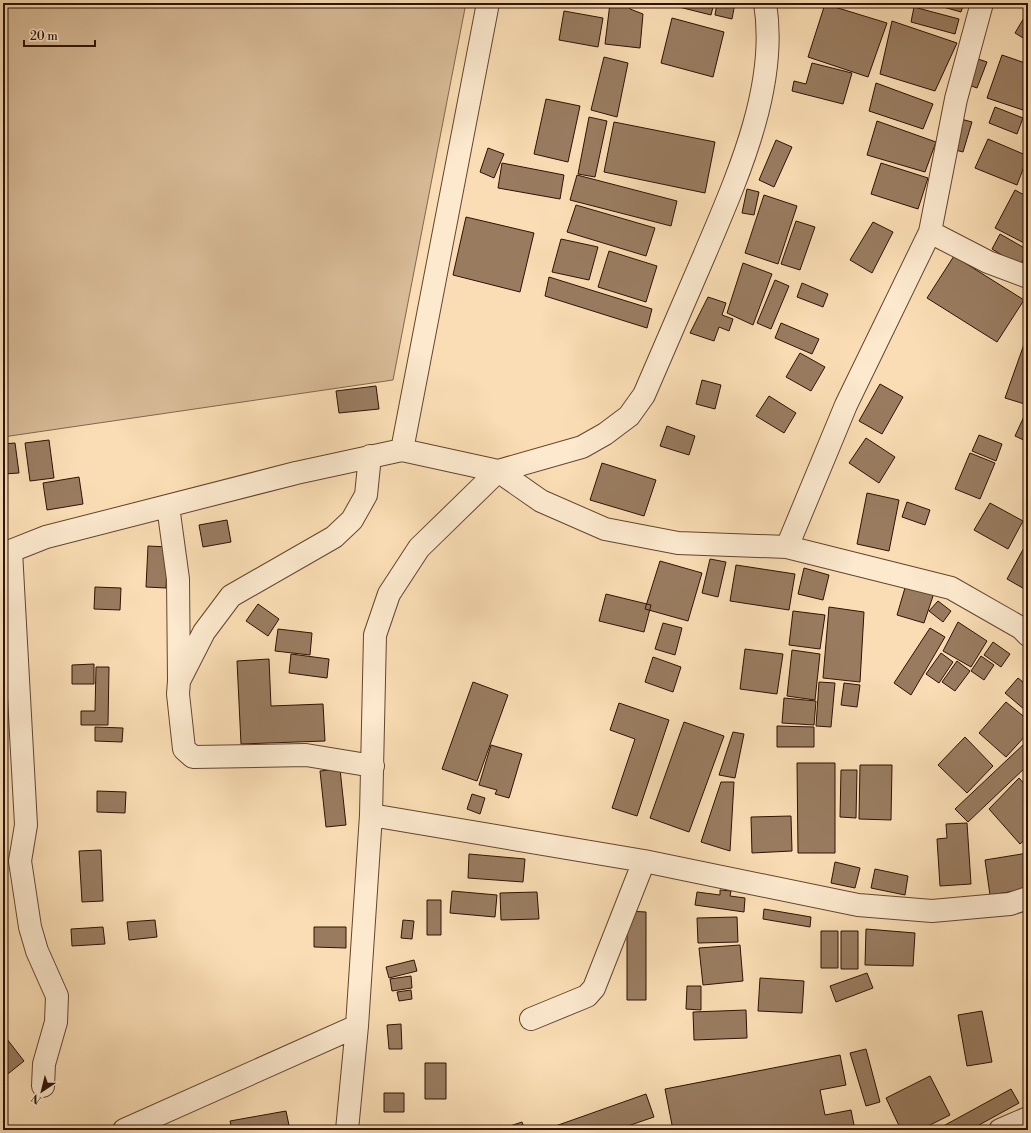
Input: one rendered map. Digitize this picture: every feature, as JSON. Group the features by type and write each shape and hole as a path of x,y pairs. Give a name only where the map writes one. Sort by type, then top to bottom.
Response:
{"street":[{"path":"402,450 488,3"},
{"path":"347,1130 357,1026 371,815 375,635 389,594 419,548 498,471 582,447 605,434 628,416 644,395 739,174 751,136 761,94 766,57 768,20 765,3"},
{"path":"787,547 846,405 930,232 956,99 982,3"},
{"path":"930,232 988,262 1028,277"},
{"path":"43,1086 44,1064 56,1022 57,996 37,952 30,927 20,860 26,825 7,553 46,537 370,456 402,450 498,471 541,501 604,530 678,544 787,547 951,588 1021,628 1028,635"},
{"path":"179,681 204,632 231,596 334,537 352,520 366,495 370,456"},
{"path":"168,506 178,579 178,694 184,749 193,757 306,755 373,766"},
{"path":"371,815 644,861 858,905 932,911 1010,904 1028,898"},
{"path":"531,1019 587,996 594,988 644,861"},
{"path":"124,1130 357,1026"},
{"path":"1000,1130 1028,1118"}],"shaded area":[{"path":"3,3 466,3 393,380 3,437"}],"building":[{"path":"560,3 576,3 575,7"},
{"path":"610,3 629,3 630,9 643,14 640,48 605,44"},
{"path":"671,3 714,3 711,15 671,5"},
{"path":"717,3 735,3 732,19 715,15"},
{"path":"929,3 964,3 961,12"},
{"path":"825,4 887,23 868,77 808,57"},
{"path":"914,7 959,19 955,34 911,22"},
{"path":"564,11 603,18 598,47 559,40"},
{"path":"1028,11 1028,41 1015,33"},
{"path":"672,18 724,32 713,77 661,63"},
{"path":"892,21 957,43 935,91 880,74"},
{"path":"1002,55 1028,64 1028,95 1023,110 987,98"},
{"path":"604,57 628,63 617,117 591,110"},
{"path":"975,58 987,62 977,88 966,84"},
{"path":"812,63 852,73 843,104 792,91 794,81 806,84"},
{"path":"876,83 933,104 923,129 869,111"},
{"path":"546,99 580,106 568,162 534,154"},
{"path":"995,107 1023,118 1017,134 989,123"},
{"path":"589,117 607,121 595,177 578,174"},
{"path":"957,118 972,122 963,152 948,148"},
{"path":"877,121 936,142 925,172 867,155"},
{"path":"614,122 715,142 705,193 604,172"},
{"path":"988,139 1028,156 1017,185 975,168"},
{"path":"776,140 792,147 774,187 759,180"},
{"path":"488,148 504,154 494,178 480,172"},
{"path":"502,163 564,175 560,199 498,188"},
{"path":"881,163 928,178 918,209 871,194"},
{"path":"577,175 677,201 671,226 570,200"},
{"path":"747,189 759,192 754,215 742,213"},
{"path":"1015,190 1028,197 1028,245 995,228"},
{"path":"764,195 797,206 778,264 745,253"},
{"path":"576,205 655,228 646,256 567,232"},
{"path":"466,217 534,233 520,292 453,275"},
{"path":"796,221 815,227 800,270 781,264"},
{"path":"873,222 893,232 872,273 850,260"},
{"path":"1000,234 1028,250 1020,266 992,249"},
{"path":"561,239 598,247 589,280 552,272"},
{"path":"609,251 657,266 646,302 598,287"},
{"path":"954,256 1024,300 997,342 927,298"},
{"path":"743,263 772,274 753,325 727,313"},
{"path":"549,277 652,309 647,328 545,296"},
{"path":"775,280 789,286 771,329 757,323"},
{"path":"802,283 828,294 823,307 797,297"},
{"path":"708,297 726,303 722,315 733,319 729,331 719,327 714,341 690,333"},
{"path":"781,323 819,339 812,354 775,338"},
{"path":"1028,333 1028,405 1005,398"},
{"path":"800,353 825,367 811,391 786,377"},
{"path":"702,380 721,385 715,409 696,404"},
{"path":"880,384 903,397 882,434 859,421"},
{"path":"376,386 379,409 339,413 336,391"},
{"path":"769,396 796,413 784,433 756,416"},
{"path":"1026,412 1028,413 1028,442 1015,436"},
{"path":"667,426 695,436 689,455 660,446"},
{"path":"979,435 1002,444 996,461 972,451"},
{"path":"866,438 895,457 879,483 849,463"},
{"path":"49,440 54,478 30,481 25,443"},
{"path":"15,443 19,473 3,474 3,444"},
{"path":"970,453 995,463 980,499 955,489"},
{"path":"602,463 656,480 644,516 590,500"},
{"path":"79,477 83,504 47,510 43,483"},
{"path":"867,493 899,500 889,551 857,544"},
{"path":"907,502 930,510 925,525 902,517"},
{"path":"990,503 1023,521 1008,549 974,530"},
{"path":"227,520 231,542 203,547 199,525"},
{"path":"1026,544 1028,545 1028,591 1007,579"},
{"path":"148,546 168,547 166,588 146,587"},
{"path":"710,559 726,562 718,597 702,593"},
{"path":"660,561 702,573 688,621 645,609"},
{"path":"736,565 795,574 789,610 730,601"},
{"path":"804,568 829,575 823,600 798,594"},
{"path":"907,581 935,590 924,623 897,615"},
{"path":"95,587 121,588 120,610 94,609"},
{"path":"606,594 651,605 644,632 599,621"},
{"path":"938,601 951,611 943,622 929,611"},
{"path":"258,604 279,619 268,636 246,621"},
{"path":"829,607 864,612 860,682 823,678"},
{"path":"793,611 825,615 820,649 789,645"},
{"path":"958,622 987,641 971,667 943,651"},
{"path":"663,623 682,628 675,655 655,649"},
{"path":"930,628 945,637 911,695 894,683"},
{"path":"278,629 312,633 310,655 275,651"},
{"path":"993,642 1010,654 1001,667 984,655"},
{"path":"745,649 783,654 777,694 740,689"},
{"path":"792,650 820,654 815,700 787,696"},
{"path":"941,653 953,662 939,683 926,674"},
{"path":"291,654 329,659 327,678 289,673"},
{"path":"981,656 994,665 984,680 971,671"},
{"path":"653,657 681,667 673,692 645,682"},
{"path":"269,659 271,706 323,704 325,741 241,744 237,661"},
{"path":"957,661 970,671 955,691 942,682"},
{"path":"94,664 94,684 72,684 72,665"},
{"path":"96,667 109,667 108,725 81,725 81,711 95,711"},
{"path":"1018,678 1028,686 1028,706 1025,710 1005,693"},
{"path":"473,682 508,695 477,781 442,769"},
{"path":"819,682 835,683 831,727 816,726"},
{"path":"844,683 860,685 857,707 841,705"},
{"path":"784,698 816,701 814,725 782,723"},
{"path":"1006,702 1028,720 1028,733 1006,757 979,733"},
{"path":"619,703 669,720 637,816 612,808 635,739 610,730"},
{"path":"684,722 724,736 689,832 650,818"},
{"path":"777,726 814,727 814,747 777,747"},
{"path":"95,727 123,728 122,742 95,741"},
{"path":"733,732 744,734 735,778 719,775"},
{"path":"965,737 993,766 967,793 938,765"},
{"path":"1025,743 1028,745 1028,765 968,822 955,809"},
{"path":"491,745 522,754 509,798 495,794 497,790 479,785"},
{"path":"797,763 835,763 835,853 798,853"},
{"path":"860,765 892,765 891,820 859,819"},
{"path":"340,769 346,825 326,827 320,771"},
{"path":"841,770 857,770 856,818 840,817"},
{"path":"1019,778 1028,788 1028,837 1020,844 989,809"},
{"path":"721,782 734,782 730,851 701,842"},
{"path":"97,791 126,792 125,813 97,812"},
{"path":"472,794 485,798 480,814 467,809"},
{"path":"791,816 792,851 752,853 751,817"},
{"path":"967,823 971,884 940,886 937,839 947,838 946,824"},
{"path":"101,850 103,901 82,902 79,851"},
{"path":"1028,853 1028,889 990,895 985,860"},
{"path":"469,854 525,859 523,882 468,878"},
{"path":"835,862 860,868 855,888 831,883"},
{"path":"875,869 908,876 905,895 871,888"},
{"path":"720,890 731,891 730,896 745,898 744,912 695,905 697,892 720,895"},
{"path":"452,891 497,895 495,917 450,913"},
{"path":"537,892 539,919 501,920 500,893"},
{"path":"427,900 441,900 441,935 427,935"},
{"path":"764,909 811,917 810,927 763,919"},
{"path":"627,911 646,912 646,1000 627,1000"},
{"path":"737,917 738,942 698,943 697,918"},
{"path":"155,920 157,937 129,940 127,922"},
{"path":"403,920 414,921 412,939 401,938"},
{"path":"103,927 105,944 72,946 71,929"},
{"path":"314,927 346,927 346,948 314,947"},
{"path":"866,929 915,933 913,966 865,965"},
{"path":"821,931 838,931 838,968 821,968"},
{"path":"841,931 858,931 858,969 841,969"},
{"path":"740,945 743,981 703,985 699,948"},
{"path":"3,955 7,973 3,974"},
{"path":"414,960 417,971 389,978 386,967"},
{"path":"867,973 873,988 836,1002 830,986"},
{"path":"411,976 412,988 392,991 390,979"},
{"path":"760,978 804,981 802,1013 758,1011"},
{"path":"687,986 701,986 701,1010 686,1009"},
{"path":"411,990 412,999 399,1001 397,992"},
{"path":"746,1010 747,1038 694,1040 693,1012"},
{"path":"982,1011 992,1062 967,1066 958,1015"},
{"path":"401,1024 402,1049 389,1049 387,1025"},
{"path":"3,1034 24,1061 4,1077 3,1076"},
{"path":"866,1049 880,1102 866,1106 850,1053"},
{"path":"840,1055 846,1085 820,1090 825,1115 851,1110 855,1130 673,1130 665,1089"},
{"path":"425,1063 446,1063 446,1099 425,1099"},
{"path":"930,1076 950,1115 920,1130 901,1130 886,1098"},
{"path":"1011,1089 1019,1103 970,1130 936,1130"},
{"path":"384,1093 404,1093 404,1112 384,1112"},
{"path":"646,1094 654,1117 616,1130 547,1129"},
{"path":"286,1111 290,1130 232,1130 230,1121"},
{"path":"522,1122 525,1130 512,1130 510,1126"}]}
